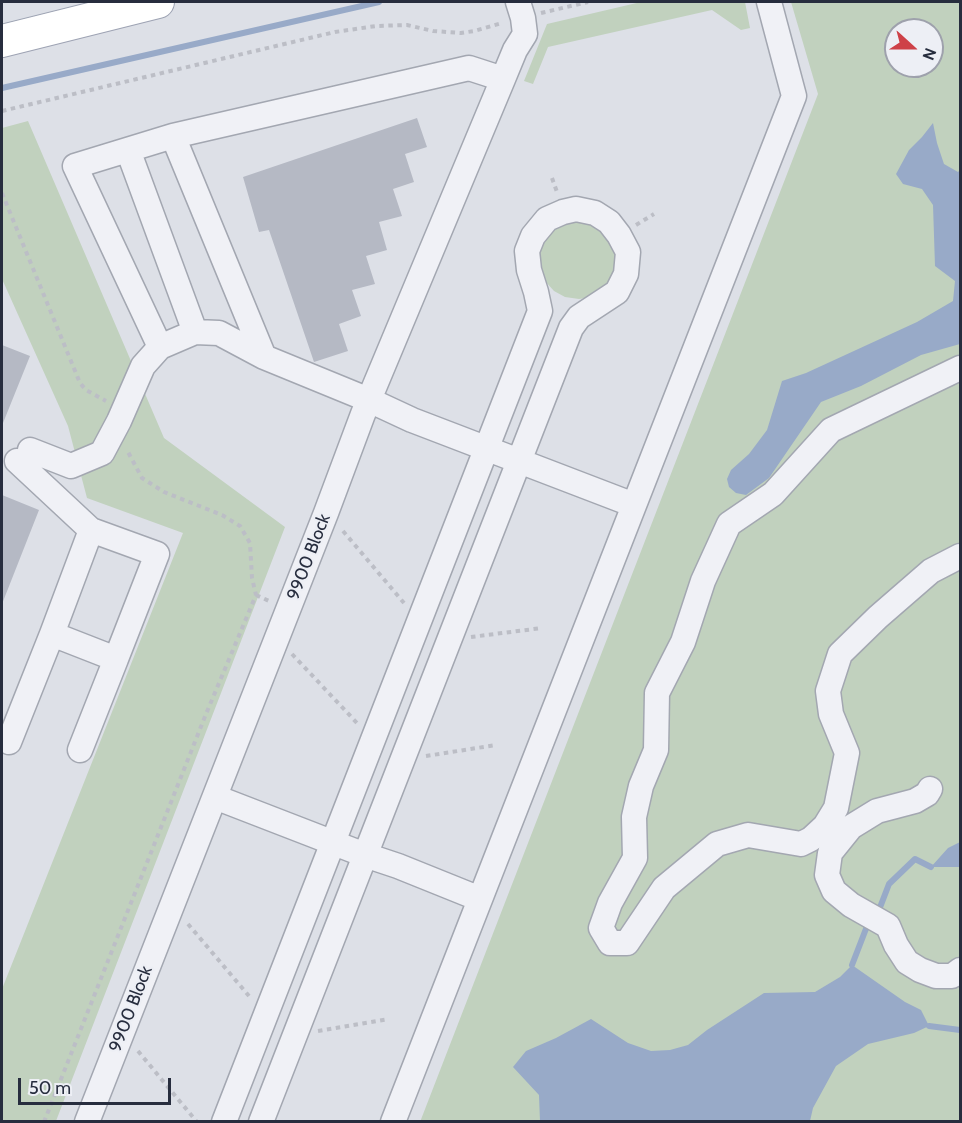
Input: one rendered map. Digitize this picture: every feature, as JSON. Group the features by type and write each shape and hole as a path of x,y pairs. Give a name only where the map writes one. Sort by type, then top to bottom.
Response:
{"main road":[{"path":"2,41 152,2"}],"lane":[{"path":"506,2 516,50"},
{"path":"393,1122 794,96 769,2"},
{"name":"9900 Block","path":"87,1122 369,400 473,153 494,134 508,100 503,79 525,34 523,18 526,8"},
{"path":"160,347 75,166 173,136 469,68 503,79"},
{"path":"173,136 264,357"},
{"path":"128,150 195,332"},
{"path":"224,1122 540,310 529,270 527,251 533,236 547,219 563,212 576,209 595,213 609,222 628,252 626,273 618,292 579,317 571,328 261,1122"},
{"path":"80,750 157,554 91,530 23,455 71,466 102,453 143,366 160,347 195,332 219,333 264,357 412,420 634,505"},
{"path":"930,789 927,794 915,801 877,811 820,846 748,835 717,844 664,888 627,943 610,943 601,928 610,903 635,858 634,817 641,786 656,750 657,693 683,642 703,581 729,524 773,494 831,430 960,368"},
{"path":"9,742 91,530"},
{"path":"960,556 931,571 840,654 828,691 831,714 848,753 836,808 825,826 820,846 827,875 834,891 851,905 888,926 907,962 936,976 952,976 960,970"},
{"path":"52,634 116,659"},
{"path":"215,796 480,899"}],"path":[{"path":"526,8 588,2"},
{"path":"2,111 335,32 376,26 407,25 433,31 461,33 497,25"},
{"path":"326,513 419,620"},
{"path":"448,640 542,628"},
{"path":"277,637 312,677 373,739"},
{"path":"402,760 496,745"},
{"path":"172,906 265,1015"},
{"path":"295,1035 388,1019"},
{"path":"122,1032 197,1122"}],"green space":[{"path":"641,2 745,2 750,28 741,30 712,10 548,47 533,84 524,81 547,24"},
{"path":"791,2 960,2 960,1121 420,1122 818,94"},
{"path":"28,121 164,438 285,527 56,1121 2,1121 2,989 183,533 87,498 68,426 2,279 2,128"},
{"path":"592,218 620,251 615,279 593,297 579,299 565,297 554,291 545,281 537,257 540,245 554,224"}],"water":[{"path":"933,123 944,164 958,172 960,170 960,344 921,355 861,386 821,402 769,478 746,495 736,493 729,487 727,479 731,470 749,454 767,430 782,381 806,373 917,322 953,301 955,281 935,266 933,205 922,189 903,184 896,174 909,150"},
{"path":"960,842 960,867 931,867 948,848"},
{"path":"852,965 905,1002 921,1010 929,1026 914,1033 868,1044 836,1066 813,1108 810,1121 540,1121 539,1095 513,1067 526,1051 591,1019 628,1043 651,1051 670,1050 688,1045 764,993 815,992 840,977"}],"building":[{"path":"417,118 427,147 405,154 414,182 393,189 402,216 379,222 387,250 366,256 375,284 352,290 361,316 339,324 348,351 314,362 269,230 259,232 243,177"},
{"path":"2,345 30,356 3,423 2,422"},
{"path":"2,495 39,510 2,604"}],"waterway":[{"path":"2,88 379,2"},
{"path":"876,913 889,884 915,859 931,867"},
{"path":"852,965 869,921"},
{"path":"929,1026 960,1030"}]}
